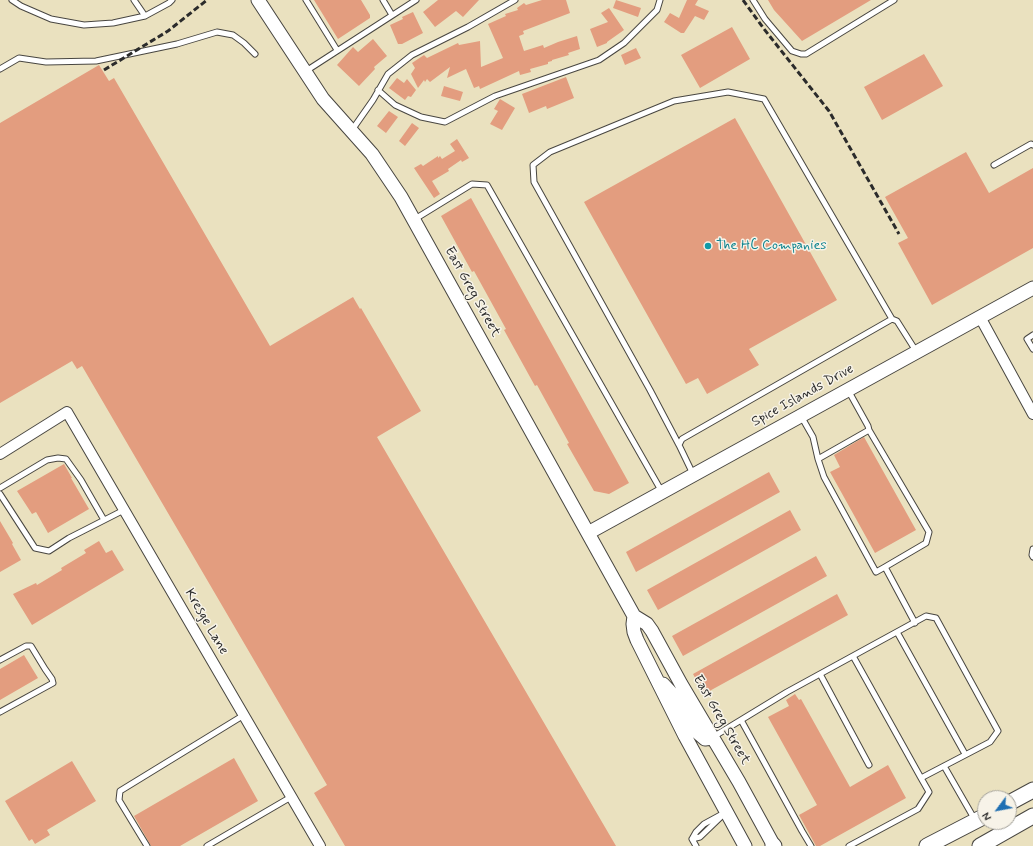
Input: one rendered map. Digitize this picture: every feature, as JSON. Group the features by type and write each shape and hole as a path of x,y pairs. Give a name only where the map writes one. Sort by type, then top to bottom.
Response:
{"main road":[{"name":"East Greg Street","path":"258,0 329,107 352,131 382,169 401,197 634,616 647,624 652,631 774,846"},
{"name":"Spice Islands Drive","path":"588,532 1033,288"},
{"name":"East Greg Street","path":"634,616 634,632 654,674 690,747 745,846"},
{"path":"654,674 676,698 698,733 705,738 712,738"},
{"path":"1017,799 1033,790"},
{"path":"984,845 1033,816"},
{"path":"927,846 977,820"},
{"path":"918,846 954,832"}],"street":[{"path":"980,317 1033,414"},
{"name":"Kresge Lane","path":"0,454 67,412 320,846"}],"lane":[{"path":"12,0 21,6 51,19 84,25 113,23 145,16 172,0"},
{"path":"134,0 145,16"},
{"path":"306,0 338,50"},
{"path":"383,0 392,14"},
{"path":"305,72 392,14 416,0"},
{"path":"352,131 388,74 412,55 468,27 515,0"},
{"path":"378,90 395,105 421,117 445,122 495,96 599,60 624,43 657,10 660,0"},
{"path":"753,0 765,19 792,51 806,54 894,0"},
{"path":"0,69 19,58 46,62 96,61 177,44 218,32 233,35 255,54"},
{"path":"693,474 650,390 534,182 533,165 550,152 674,101 728,92 764,99 892,319 897,321 916,352"},
{"path":"994,165 1031,144 1033,145"},
{"path":"414,220 472,184 487,185 662,492"},
{"path":"679,446 682,439 892,319"},
{"path":"1033,335 1027,339 1033,350"},
{"path":"801,415 812,437 824,477 876,572 926,543 929,532 869,430 848,390"},
{"path":"818,459 869,430"},
{"path":"0,488 47,460 58,458 66,459 82,480 104,520"},
{"path":"0,494 35,548 50,551 124,510"},
{"path":"1033,549 1033,557"},
{"path":"885,567 915,623"},
{"path":"712,738 820,674 926,616 936,618 998,731 990,742 921,778"},
{"path":"897,632 965,754"},
{"path":"0,660 26,646 31,646 53,683 0,712"},
{"path":"850,846 918,809 929,792 853,656"},
{"path":"820,674 869,764"},
{"path":"147,846 119,800 120,790 244,716"},
{"path":"742,720 811,846"},
{"path":"944,766 977,814"},
{"path":"207,846 291,797"},
{"path":"696,846 692,839 696,832 704,824 726,812"}],"building":[{"path":"314,0 361,0 370,15 370,18 338,39"},
{"path":"438,0 479,0 463,17 456,11 435,27 423,12"},
{"path":"542,0 566,0 570,13 523,31 524,34 519,36 524,51 543,45 544,48 577,36 580,49 568,53 569,55 552,60 548,62 548,64 530,69 531,72 520,75 519,71 480,89 479,86 474,88 466,69 447,78 450,67 430,82 427,79 425,82 424,80 418,88 411,74 415,68 412,63 424,55 427,58 458,43 459,45 480,41 481,67 503,58 488,24 506,16 505,14 518,10 517,8 524,3 526,5"},
{"path":"616,0 641,8 638,17 613,8"},
{"path":"687,0 698,0 695,5 709,11 704,20 695,16 684,33 681,33 664,22 670,13 679,18"},
{"path":"768,0 871,0 802,41 774,10"},
{"path":"609,8 624,30 607,43 597,47 590,29 608,22 601,13"},
{"path":"413,12 423,33 402,44 398,44 390,25"},
{"path":"732,27 750,59 700,88 681,55"},
{"path":"373,39 387,56 374,67 375,69 359,86 337,65 353,47 358,52"},
{"path":"636,48 641,58 625,65 621,55"},
{"path":"924,54 943,86 882,120 864,87"},
{"path":"99,65 109,81 114,78 270,346 353,297 360,309 361,308 421,411 377,437 616,846 345,846 314,793 327,785 82,366 77,369 72,361 0,403 0,123"},
{"path":"566,77 574,98 547,109 546,106 529,113 522,94"},
{"path":"397,78 404,83 407,79 416,90 411,97 408,96 405,100 389,88"},
{"path":"444,86 463,92 460,101 441,96"},
{"path":"500,99 515,108 502,130 490,124 498,111 494,109"},
{"path":"389,111 398,117 386,133 377,126"},
{"name":"The HC Companies","path":"735,118 837,300 749,349 759,365 707,394 698,378 686,384 584,202"},
{"path":"412,123 419,128 405,146 399,141"},
{"path":"457,139 469,158 462,162 461,160 448,169 449,171 432,181 440,194 434,198 414,168 421,164 423,166 438,156 438,158 440,156 442,159 455,151 450,144"},
{"path":"966,152 989,193 1033,168 1033,248 932,305 898,243 908,238 885,197"},
{"path":"471,198 629,483 609,494 594,491 567,444 569,443 537,385 535,386 504,330 506,329 474,271 472,272 441,216"},
{"path":"864,437 916,530 875,553 830,472 840,467 834,455"},
{"path":"64,464 89,509 48,533 36,512 32,514 17,491"},
{"path":"769,472 780,492 636,572 626,552"},
{"path":"790,510 801,530 658,610 647,590"},
{"path":"0,521 21,560 0,572"},
{"path":"99,541 106,553 112,550 124,570 32,625 13,594 36,583 37,585 62,570 61,568 86,553 84,550"},
{"path":"816,556 827,576 683,656 672,636"},
{"path":"837,594 848,615 704,694 693,674"},
{"path":"24,655 38,678 0,700 0,669"},
{"path":"795,694 799,700 801,699 850,787 888,765 906,798 820,846 816,846 799,815 817,805 768,717 789,706 786,700"},
{"path":"234,758 258,801 180,846 151,846 134,816"},
{"path":"72,761 96,801 47,830 50,835 35,844 32,839 29,841 5,801"}],"railway":[{"path":"104,70 168,31 207,0"},
{"path":"743,0 829,111 899,234"}],"place":[{"name":"The HC Companies","path":"708,246"}]}
